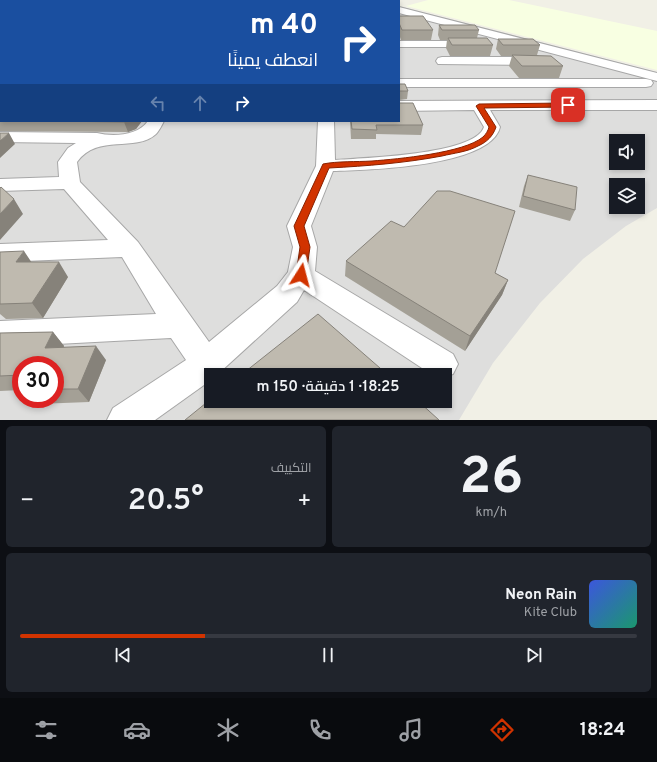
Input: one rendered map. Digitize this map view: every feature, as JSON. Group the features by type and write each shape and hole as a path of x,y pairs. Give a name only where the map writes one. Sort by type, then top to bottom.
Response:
{"street":[{"path":"401,6 434,20 657,78"},
{"path":"400,20 434,20"},
{"path":"439,31 478,31"},
{"path":"400,46 528,44"},
{"path":"400,46 442,61 459,71 471,83"},
{"path":"442,61 594,61"},
{"path":"400,82 657,83"},
{"path":"415,83 425,106"},
{"path":"400,106 657,105"},
{"path":"326,166 421,158 475,145 490,133 492,127 479,106"},
{"path":"0,136 15,122"},
{"path":"0,136 128,138 141,135 151,129 155,122"},
{"path":"125,420 207,364 287,294 301,275 305,247 299,226 326,166 326,122"},
{"path":"111,138 92,143 79,149 70,156 66,167 70,183 129,248 178,325 207,364"},
{"path":"0,185 70,183"},
{"path":"0,253 129,248"},
{"path":"301,275 442,364"},
{"path":"0,334 178,325"}],"shaded area":[{"path":"428,0 509,0 657,31 657,70 406,6"},
{"path":"400,6 657,72 657,208 626,226 583,259 540,303 493,363 459,420 0,420 0,122 400,122"}],"building":[{"path":"400,16 423,16 433,30 402,30 400,25"},
{"path":"439,25 475,25 479,30 442,30"},
{"path":"448,38 487,38 493,45 452,45"},
{"path":"498,39 533,39 540,45 503,45"},
{"path":"512,55 551,56 563,66 522,66"},
{"path":"400,84 405,84 408,91 400,91"},
{"path":"400,103 413,103 423,125 376,125 377,130 352,129 351,122 400,122"},
{"path":"0,133 9,133 0,141"},
{"path":"528,175 577,187 575,210 523,196"},
{"path":"1,187 14,199 0,214 0,188"},
{"path":"437,191 450,191 515,211 495,273 508,280 470,336 346,261 391,221 404,227"},
{"path":"24,251 16,262 59,262 32,303 0,304 0,252"},
{"path":"318,314 380,368 250,368"},
{"path":"53,332 45,348 96,346 78,389 64,389 64,356 12,356 12,375 0,376 0,333"},
{"path":"204,405 204,408 426,408 439,420 185,420"}],"route":[{"path":"301,275 305,247 299,226 326,166 421,158 443,154 475,145 490,133 492,127 479,106 568,105"}]}
